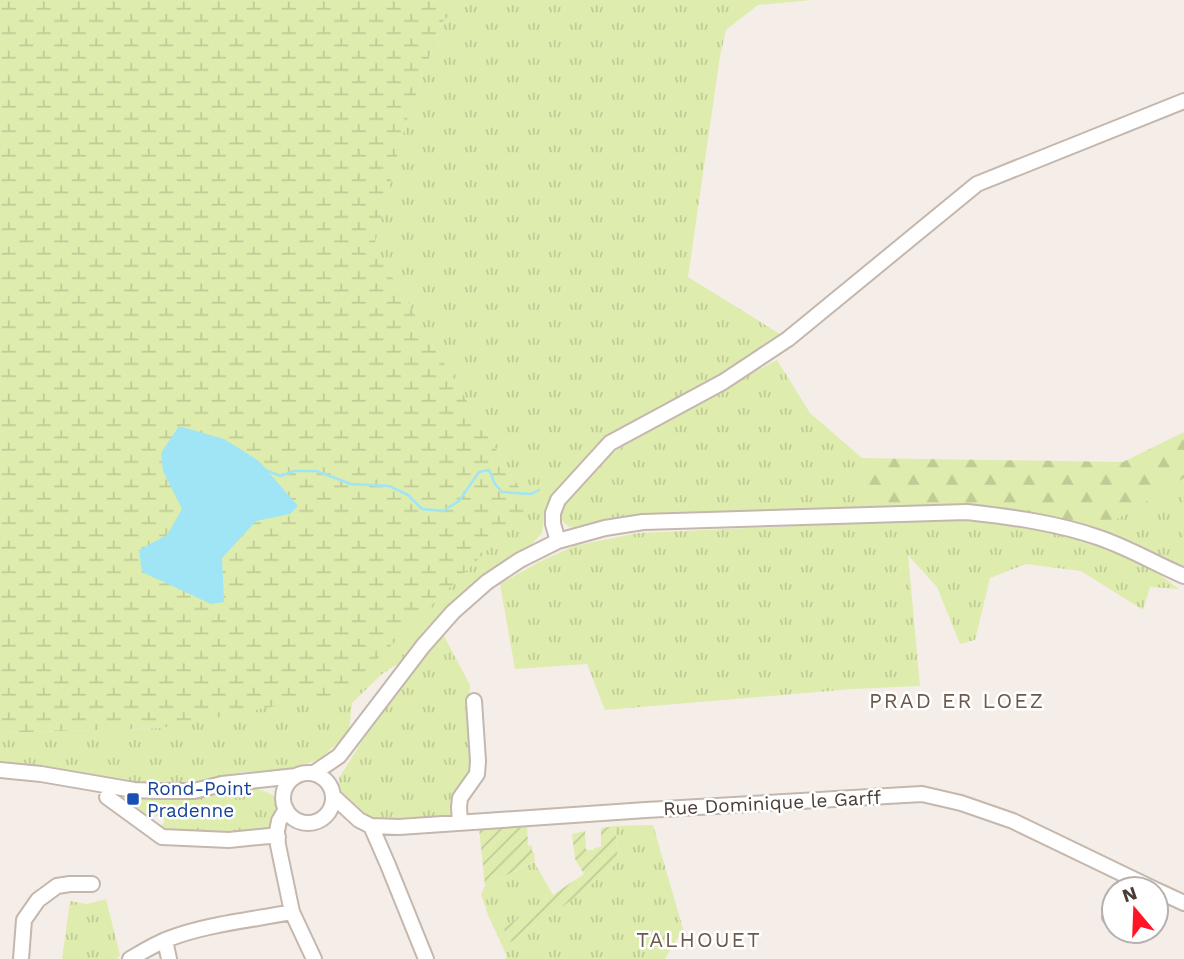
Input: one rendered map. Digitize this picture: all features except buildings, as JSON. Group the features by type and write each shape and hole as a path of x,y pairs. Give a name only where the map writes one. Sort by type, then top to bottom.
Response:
{"street":[{"path":"558,541 553,524 553,513 558,500 610,443 723,382 788,339 977,184 1184,102"},
{"path":"314,772 339,756 423,646 453,612 487,582 520,559 558,541 605,528 643,522 967,512 1018,518 1072,529 1102,538 1184,576"},
{"path":"460,823 460,798 477,774 474,701"},
{"path":"252,781 285,803 295,819 315,822 329,811 339,756"},
{"path":"0,770 134,790 158,791 194,791 222,784 314,772 322,776 331,790 365,823 388,864 426,959"},
{"path":"296,776 288,785 278,837 292,912 314,959"},
{"name":"Rue Dominique le Garff","path":"325,816 399,827 922,794 961,803 1013,821 1111,875"},
{"path":"107,797 162,837 229,840 278,837 303,822"},
{"path":"21,959 24,919 38,900 57,886 92,884"},
{"path":"130,959 165,940 201,929 292,912"},
{"path":"165,940 169,959"}],"green space":[{"path":"0,0 463,0 441,24 405,126 374,247 531,507 343,693 162,728 0,733"},
{"path":"463,0 812,0 758,5 726,30 688,277 788,339 610,443 545,511 542,533 526,550 484,574 436,621 402,661 382,674 352,703 349,732 320,759 297,767 160,785 0,765 0,733 162,728 531,507 374,247 405,126 441,24"},
{"path":"777,360 810,413 862,458 867,510 613,519 577,529 563,522 561,510 564,502 586,477 614,452 684,410"},
{"path":"1184,432 1184,478 1097,531 1059,519 969,505 867,510 862,458 1123,462"},
{"path":"1184,478 1184,570 1097,531"},
{"path":"972,520 1052,531 1093,544 1151,568 1179,589 1150,587 1143,610 1081,571 1026,564 990,578 975,640 960,644 937,587 908,555 920,686 852,689 605,710 587,664 515,669 500,584 574,546 638,533"},
{"path":"443,634 470,685 469,712 474,754 456,818 392,822 364,816 354,810 339,792 339,778 374,722"},
{"path":"247,787 270,794 278,802 279,814 269,836 156,833 165,821 149,811 141,822 120,806 122,797 128,797 130,801 137,803 137,797 183,798"},
{"path":"527,824 528,845 532,846 535,861 485,886 479,828"},
{"path":"653,825 683,929 665,959 506,959 481,894 485,886 534,862 553,895 503,928 511,942 572,900 618,862 615,826"},
{"path":"615,826 618,862 572,900 511,942 503,928 584,874 575,859 572,834 585,831 586,850 594,850 601,847 601,828"},
{"path":"106,899 120,955 116,959 62,959 70,901 87,904"}],"water":[{"path":"179,426 224,439 259,461 298,506 290,514 256,521 222,558 224,602 211,604 142,572 139,550 167,535 182,509 163,471 161,453"}],"waterway":[{"path":"265,470 281,476 294,471 316,471 351,484 389,486 408,495 422,509 443,511 459,501 479,472 489,470 502,492 531,494 539,490"}],"place":[{"name":"Rond-Point Pradenne","path":"133,799"}],"district":[{"name":"PRAD ER LOEZ","path":"957,700"},
{"name":"TALHOUET","path":"699,939"}]}
